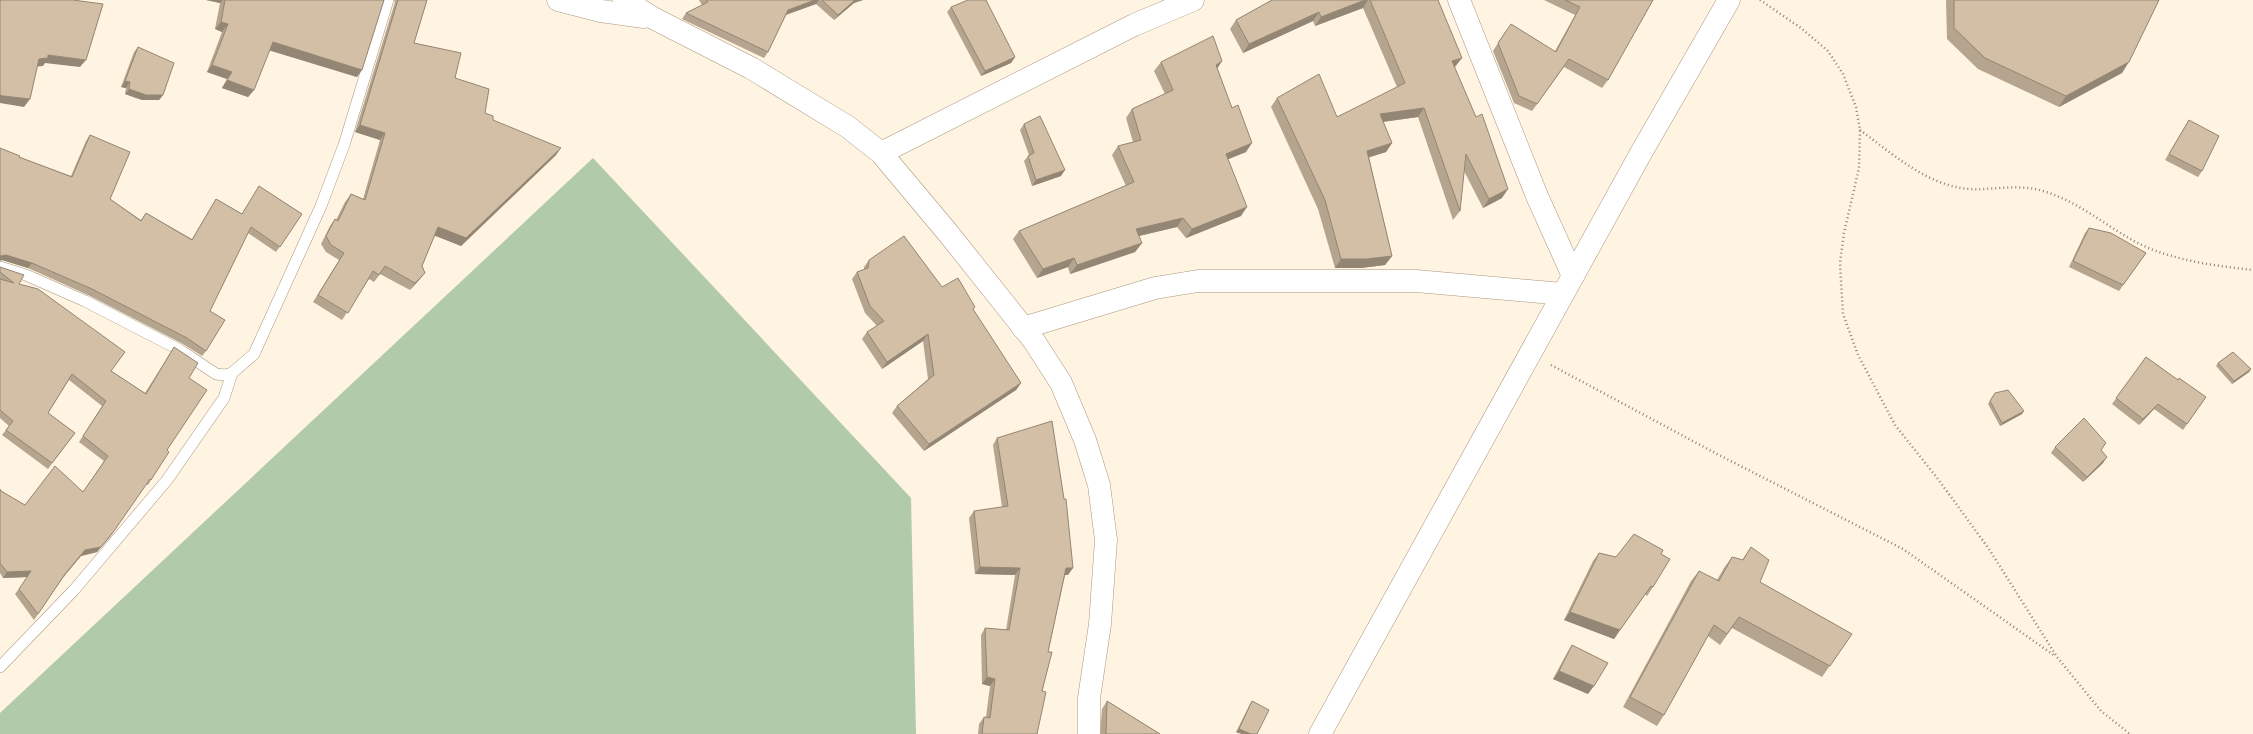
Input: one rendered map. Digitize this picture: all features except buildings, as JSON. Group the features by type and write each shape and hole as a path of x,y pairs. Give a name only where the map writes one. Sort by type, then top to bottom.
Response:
{"street":[{"path":"558,0 601,11 653,18"},
{"path":"624,0 653,18 751,68 848,127 881,152 948,233 1023,328 1061,383 1085,440 1099,485 1106,540 1100,624 1089,698 1089,734"},
{"path":"881,152 1134,25 1193,0"},
{"path":"1459,0 1537,196 1568,285"},
{"path":"1320,734 1568,285 1729,0"},
{"path":"1023,328 1155,288 1198,281 1416,281 1568,285"}],"lane":[{"path":"0,267 26,275 85,301 180,350 216,374 225,376 232,373 254,354 321,206 344,145 388,0"},
{"path":"0,667 79,585 167,480 224,398 232,373"}],"path":[{"path":"1760,0 1801,28 1828,51 1843,74 1856,106 1860,130 1859,168 1844,233 1840,263 1843,314 1858,355 1895,425 1989,550 2057,657 2101,711 2130,734"},
{"path":"1860,130 1926,177 1963,188 2012,186 2045,191 2072,202 2144,246 2179,258 2253,270"},
{"path":"1531,353 1717,454 1903,549 2057,657"}],"green space":[{"path":"593,158 911,498 916,734 0,734 0,713"}]}
